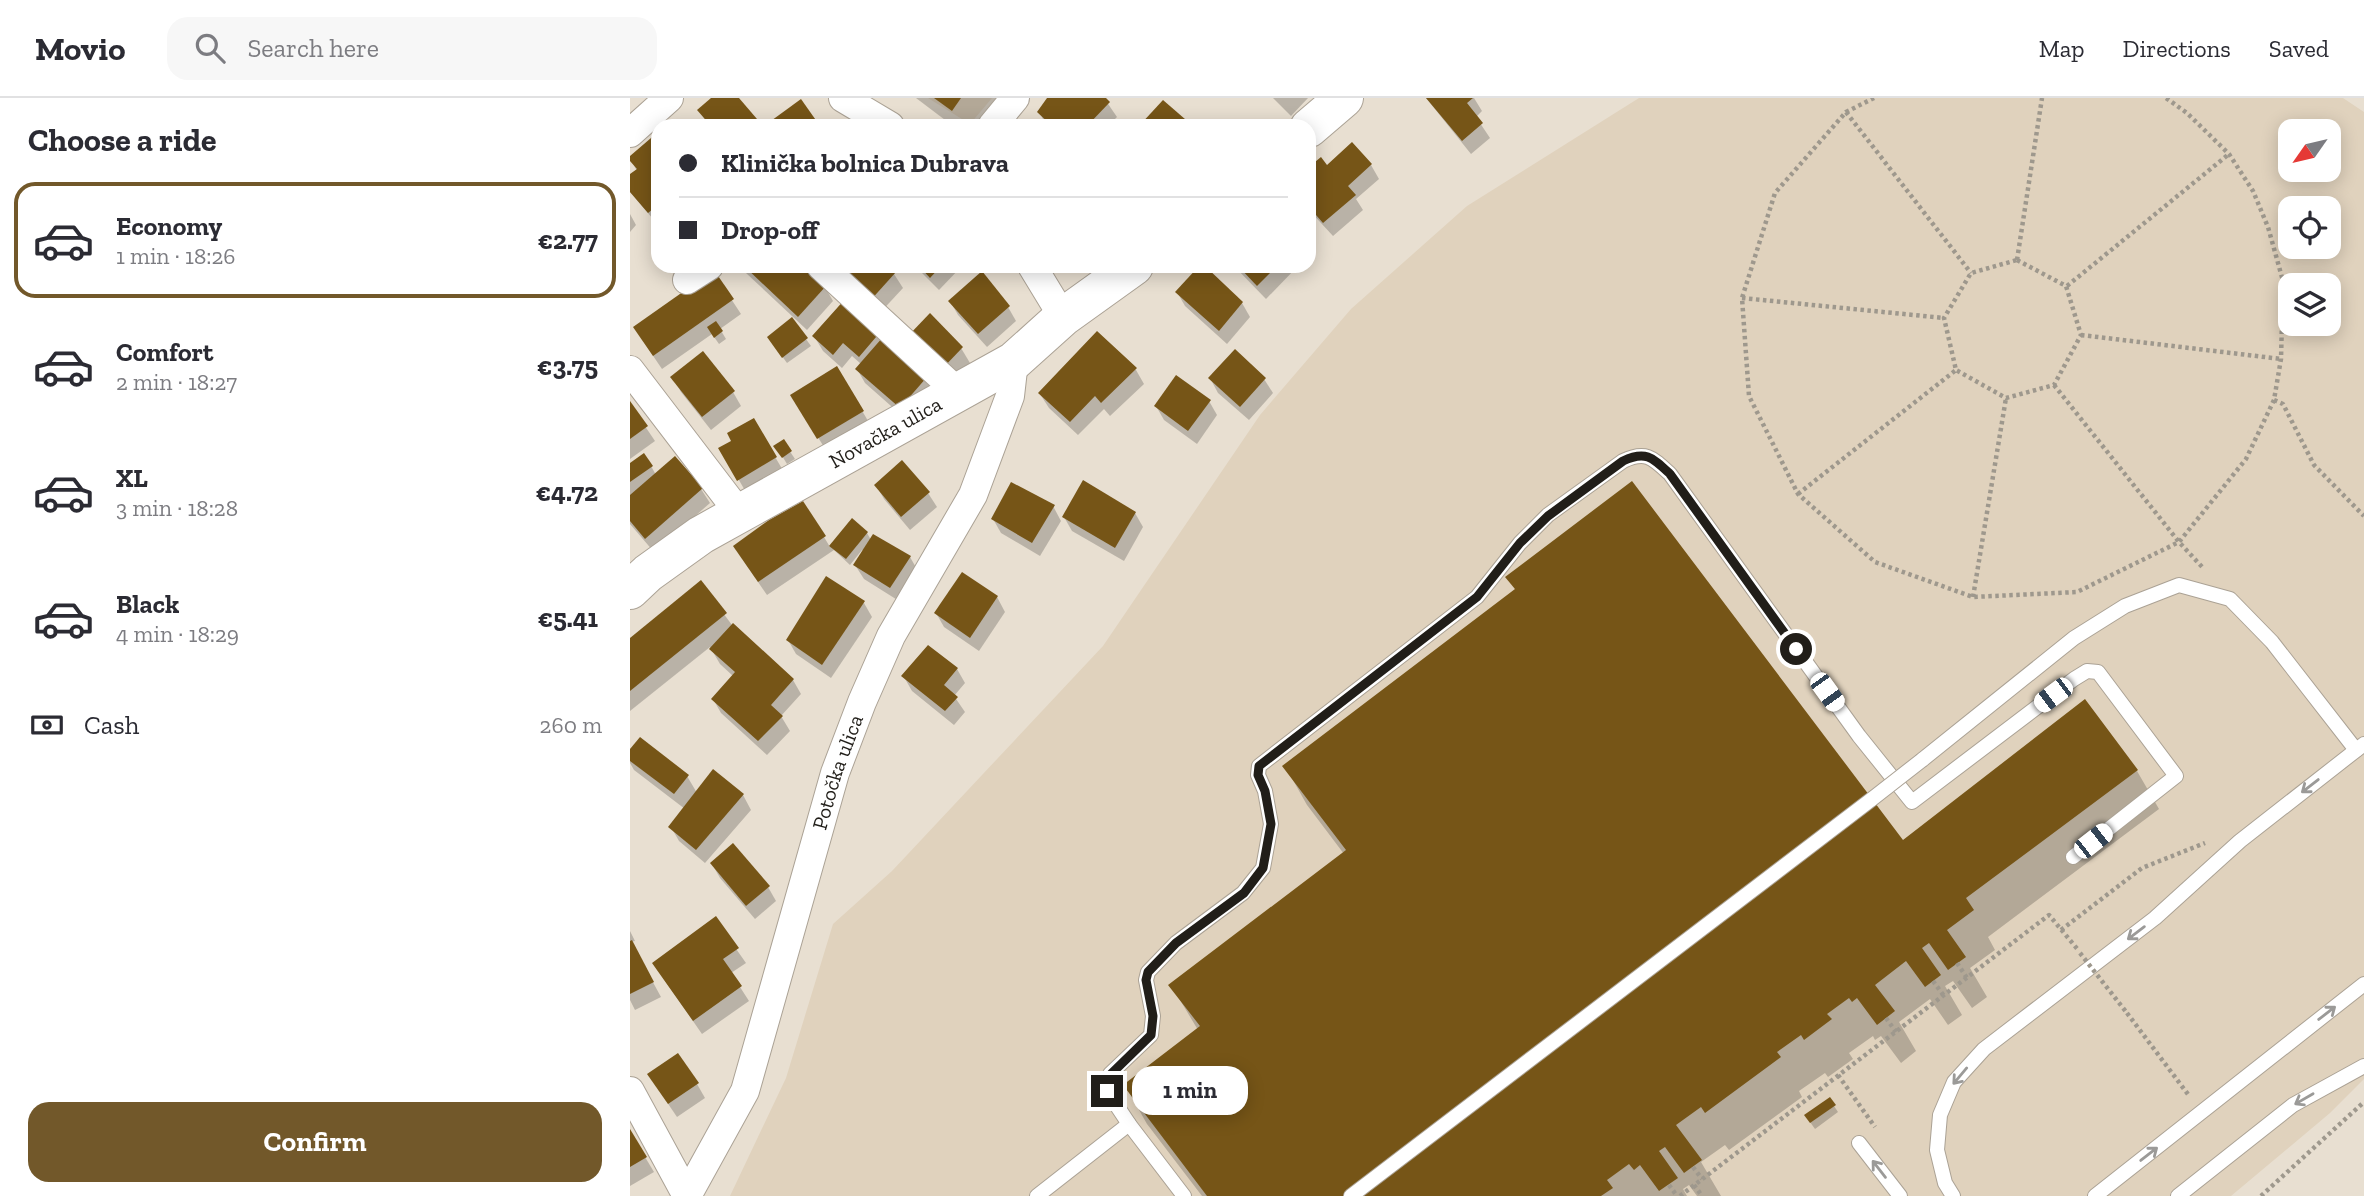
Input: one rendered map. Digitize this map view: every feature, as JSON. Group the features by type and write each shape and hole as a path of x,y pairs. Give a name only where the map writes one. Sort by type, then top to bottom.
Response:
{"street":[{"path":"630,133 669,98"},
{"path":"843,98 878,119"},
{"path":"998,119 1015,98"},
{"path":"1316,122 1344,98"},
{"path":"829,273 947,382 952,394"},
{"path":"1036,273 1063,317"},
{"name":"Novačka ulica","path":"630,590 648,573 701,535 1014,361 1063,317 1124,273"},
{"name":"Potočka ulica","path":"687,1196 745,1091 835,773 862,702 891,636 973,495 1010,396 1014,361"},
{"path":"630,370 740,514"},
{"path":"630,1091 687,1196"}],"lane":[{"path":"1184,1196 1107,1091 1111,1074 1151,1035 1153,1016 1146,980 1148,972 1176,943 1244,893 1263,868 1271,824 1265,791 1258,775 1259,766 1477,597 1520,543 1548,516 1623,461 1636,455 1647,456 1670,474 1859,736 1912,802 2074,679 2087,671 2098,672 2176,776 2073,857"},
{"path":"1351,1196 1872,799 2074,638 2126,606 2179,585 2230,598 2272,642 2360,747 2240,841 2155,918 1984,1049 1954,1082 1940,1115 1937,1150 1945,1183 1953,1196"},
{"path":"2095,1196 2364,984"},
{"path":"2178,1196 2293,1105 2364,1066"},
{"path":"1037,1196 1129,1124"},
{"path":"1859,1143 1900,1196"}],"path":[{"path":"1874,98 1846,112 1775,193 1742,298 1749,396 1798,494 1875,562 1973,597 2077,592 2179,542 2246,459 2274,400 2281,359 2283,281 2269,227 2253,191 2229,154 2187,113 2166,98"},
{"path":"2017,260 2042,98"},
{"path":"1846,112 1971,274"},
{"path":"2066,286 2229,154"},
{"path":"2017,260 2066,286 2081,335 2054,385 2006,398 1956,370 1944,318 1971,274 2017,260"},
{"path":"1742,298 1944,318"},
{"path":"2081,335 2281,359"},
{"path":"1798,494 1956,370"},
{"path":"2054,385 2179,542 2230,598"},
{"path":"1973,597 2006,398"},
{"path":"2274,400 2283,404 2314,465 2364,516"},
{"path":"2061,930 2142,868"},
{"path":"1669,1185 1679,1196 2049,915 2202,1112"},
{"path":"1957,963 1967,978"},
{"path":"1933,981 1944,996"},
{"path":"1886,1018 1896,1032"},
{"path":"1839,1075 1870,1120"},
{"path":"2261,1196 2364,1102"},
{"path":"1693,1167 1702,1179"},
{"path":"1694,1185 1702,1196"}],"shaded area":[{"path":"928,98 992,98 974,119 962,119"},
{"path":"1639,98 2343,98 2364,112 2364,1079 2330,1113 2231,1196 730,1196 786,1078 833,924 892,871 1103,646 1260,415 1351,309 1467,206"}],"building":[{"path":"711,98 739,98 757,119 705,119 697,110"},
{"path":"934,98 961,98 952,111"},
{"path":"1047,98 1106,98 1110,102 1094,119 1044,119 1037,112"},
{"path":"1426,98 1473,98 1467,103 1483,123 1462,141"},
{"path":"801,99 815,119 774,119"},
{"path":"1163,100 1185,119 1145,119"},
{"path":"651,138 651,211 648,213 630,192 630,174 637,169 630,161 630,156"},
{"path":"1352,142 1372,164 1348,186 1356,195 1323,223 1316,215 1316,161 1321,157 1327,165"},
{"path":"710,273 716,273 734,299 653,356 633,327"},
{"path":"751,273 812,273 826,286 798,317"},
{"path":"838,273 895,273 869,302"},
{"path":"980,273 984,273 1010,306 978,334 948,301"},
{"path":"1193,273 1212,273 1243,302 1219,331 1175,292"},
{"path":"1245,273 1270,273 1257,286"},
{"path":"846,298 882,330 859,357 843,343 833,355 812,336"},
{"path":"930,313 963,347 942,369 908,336"},
{"path":"792,317 808,338 782,358 767,337"},
{"path":"716,321 723,331 714,338 707,327"},
{"path":"1097,331 1137,368 1101,403 1095,396 1070,422 1038,393"},
{"path":"883,337 927,377 900,408 855,369"},
{"path":"1235,349 1266,378 1240,407 1208,378"},
{"path":"703,351 735,391 702,417 670,377"},
{"path":"837,366 864,411 817,439 790,395"},
{"path":"1176,375 1211,400 1188,431 1154,406"},
{"path":"630,401 648,426 630,439"},
{"path":"754,418 777,457 737,481 718,448 731,441 727,433"},
{"path":"784,439 792,451 782,458 773,446"},
{"path":"644,453 653,466 630,482 630,463"},
{"path":"675,456 703,488 645,539 630,521 630,495"},
{"path":"902,460 930,492 901,517 874,485"},
{"path":"1083,480 1136,512 1115,548 1062,517"},
{"path":"1632,481 1903,840 2085,699 2138,770 1966,898 1974,910 1947,930 1966,957 1948,970 1929,943 1922,948 1941,975 1925,987 1906,961 1875,985 1895,1011 1877,1025 1857,998 1852,1002 1849,998 1827,1014 1832,1019 1804,1040 1801,1035 1777,1052 1781,1057 1705,1113 1701,1107 1676,1125 1702,1160 1684,1173 1665,1147 1659,1151 1678,1178 1659,1191 1640,1165 1634,1170 1629,1164 1607,1180 1613,1188 1601,1196 1207,1196 1123,1085 1200,1026 1168,985 1346,850 1282,766 1515,589 1505,577"},
{"path":"1011,482 1055,505 1032,543 991,519"},
{"path":"803,501 826,536 758,582 733,546 769,520"},
{"path":"852,518 868,532 846,559 829,546"},
{"path":"873,534 911,556 890,588 853,565"},
{"path":"962,572 998,596 970,638 934,613"},
{"path":"826,576 865,601 822,665 786,640"},
{"path":"701,580 727,613 630,691 630,638"},
{"path":"733,623 794,679 771,705 783,716 758,741 711,699 735,672 709,649"},
{"path":"928,645 958,668 944,685 958,697 945,711 901,676"},
{"path":"640,737 689,775 674,794 630,761 630,749"},
{"path":"713,769 744,794 696,850 668,827"},
{"path":"733,843 770,886 746,906 710,863"},
{"path":"716,916 739,948 723,959 742,986 693,1021 652,963"},
{"path":"632,940 654,982 630,994 630,941"},
{"path":"678,1053 699,1083 668,1104 647,1074"},
{"path":"1830,1097 1836,1105 1810,1123 1804,1115"},
{"path":"630,1129 647,1157 630,1167"}],"route":[{"path":"1107,1091 1111,1074 1151,1035 1153,1016 1146,980 1148,972 1176,943 1244,893 1263,868 1271,824 1265,791 1258,775 1259,766 1477,597 1520,543 1548,516 1623,461 1636,455 1647,456 1670,474 1796,649"}]}
